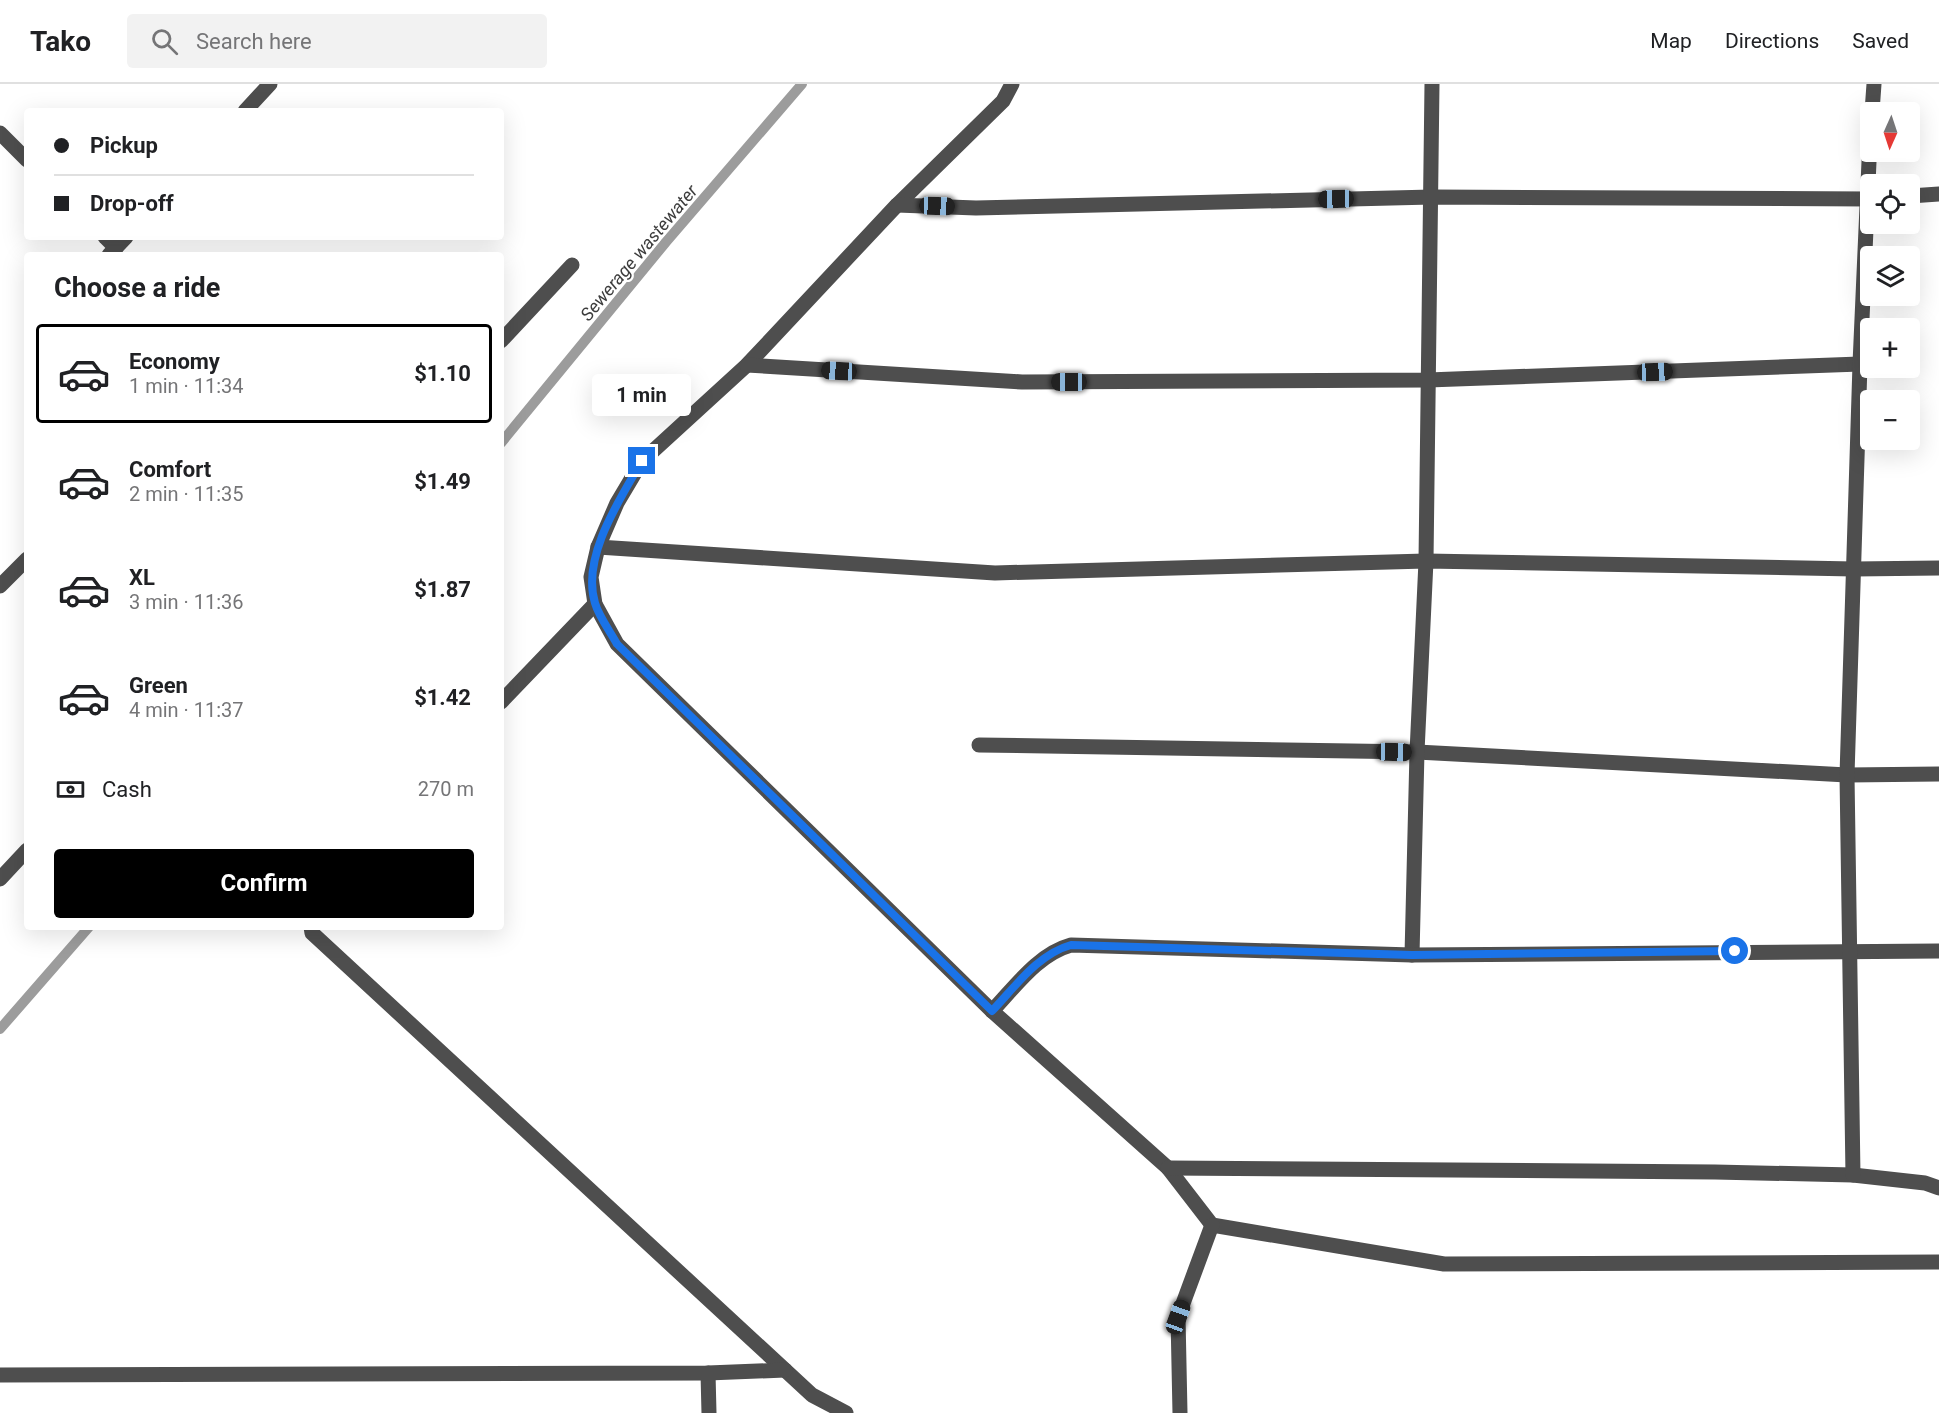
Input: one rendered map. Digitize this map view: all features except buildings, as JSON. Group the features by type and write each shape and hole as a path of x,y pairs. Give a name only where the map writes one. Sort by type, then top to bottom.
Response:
{"street":[{"path":"248,108 270,84"},
{"path":"1012,84 1004,101 897,205 747,365 642,461 617,503 598,547 591,577 595,604 617,644 992,1011 1168,1168 1212,1225 1444,1264 1939,1262"},
{"path":"1412,955 1417,752 1426,561 1432,84"},
{"path":"1873,102 1874,84"},
{"path":"0,133 24,157"},
{"path":"1920,195 1939,194"},
{"path":"897,205 976,208 1432,197 1860,200"},
{"path":"1863,318 1867,234"},
{"path":"504,338 572,265"},
{"path":"747,365 1022,382 1428,380 1860,364 1847,775 1853,1174"},
{"path":"598,547 994,573 1426,561 1854,569 1939,568"},
{"path":"0,586 24,562"},
{"path":"504,699 595,604"},
{"path":"979,745 1417,752 1847,775 1939,774"},
{"path":"0,879 24,853"},
{"path":"312,930 312,933 812,1395 846,1413"},
{"path":"992,1011 1046,955 1071,945 1412,955 1939,951"},
{"path":"1168,1168 1853,1174 1925,1183 1939,1188"},
{"path":"1180,1413 1178,1317 1212,1225"},
{"path":"0,1375 708,1373 785,1370"},
{"path":"708,1373 709,1413"}],"waterway":[{"name":"Sewerage wastewater","path":"504,439 666,242 802,84"},
{"name":"Sewerage wastewater","path":"0,1029 86,930"}],"route":[{"path":"642,461 617,503 598,547 591,577 595,604 617,644 992,1011 1046,955 1071,945 1412,955 1735,951"}]}
